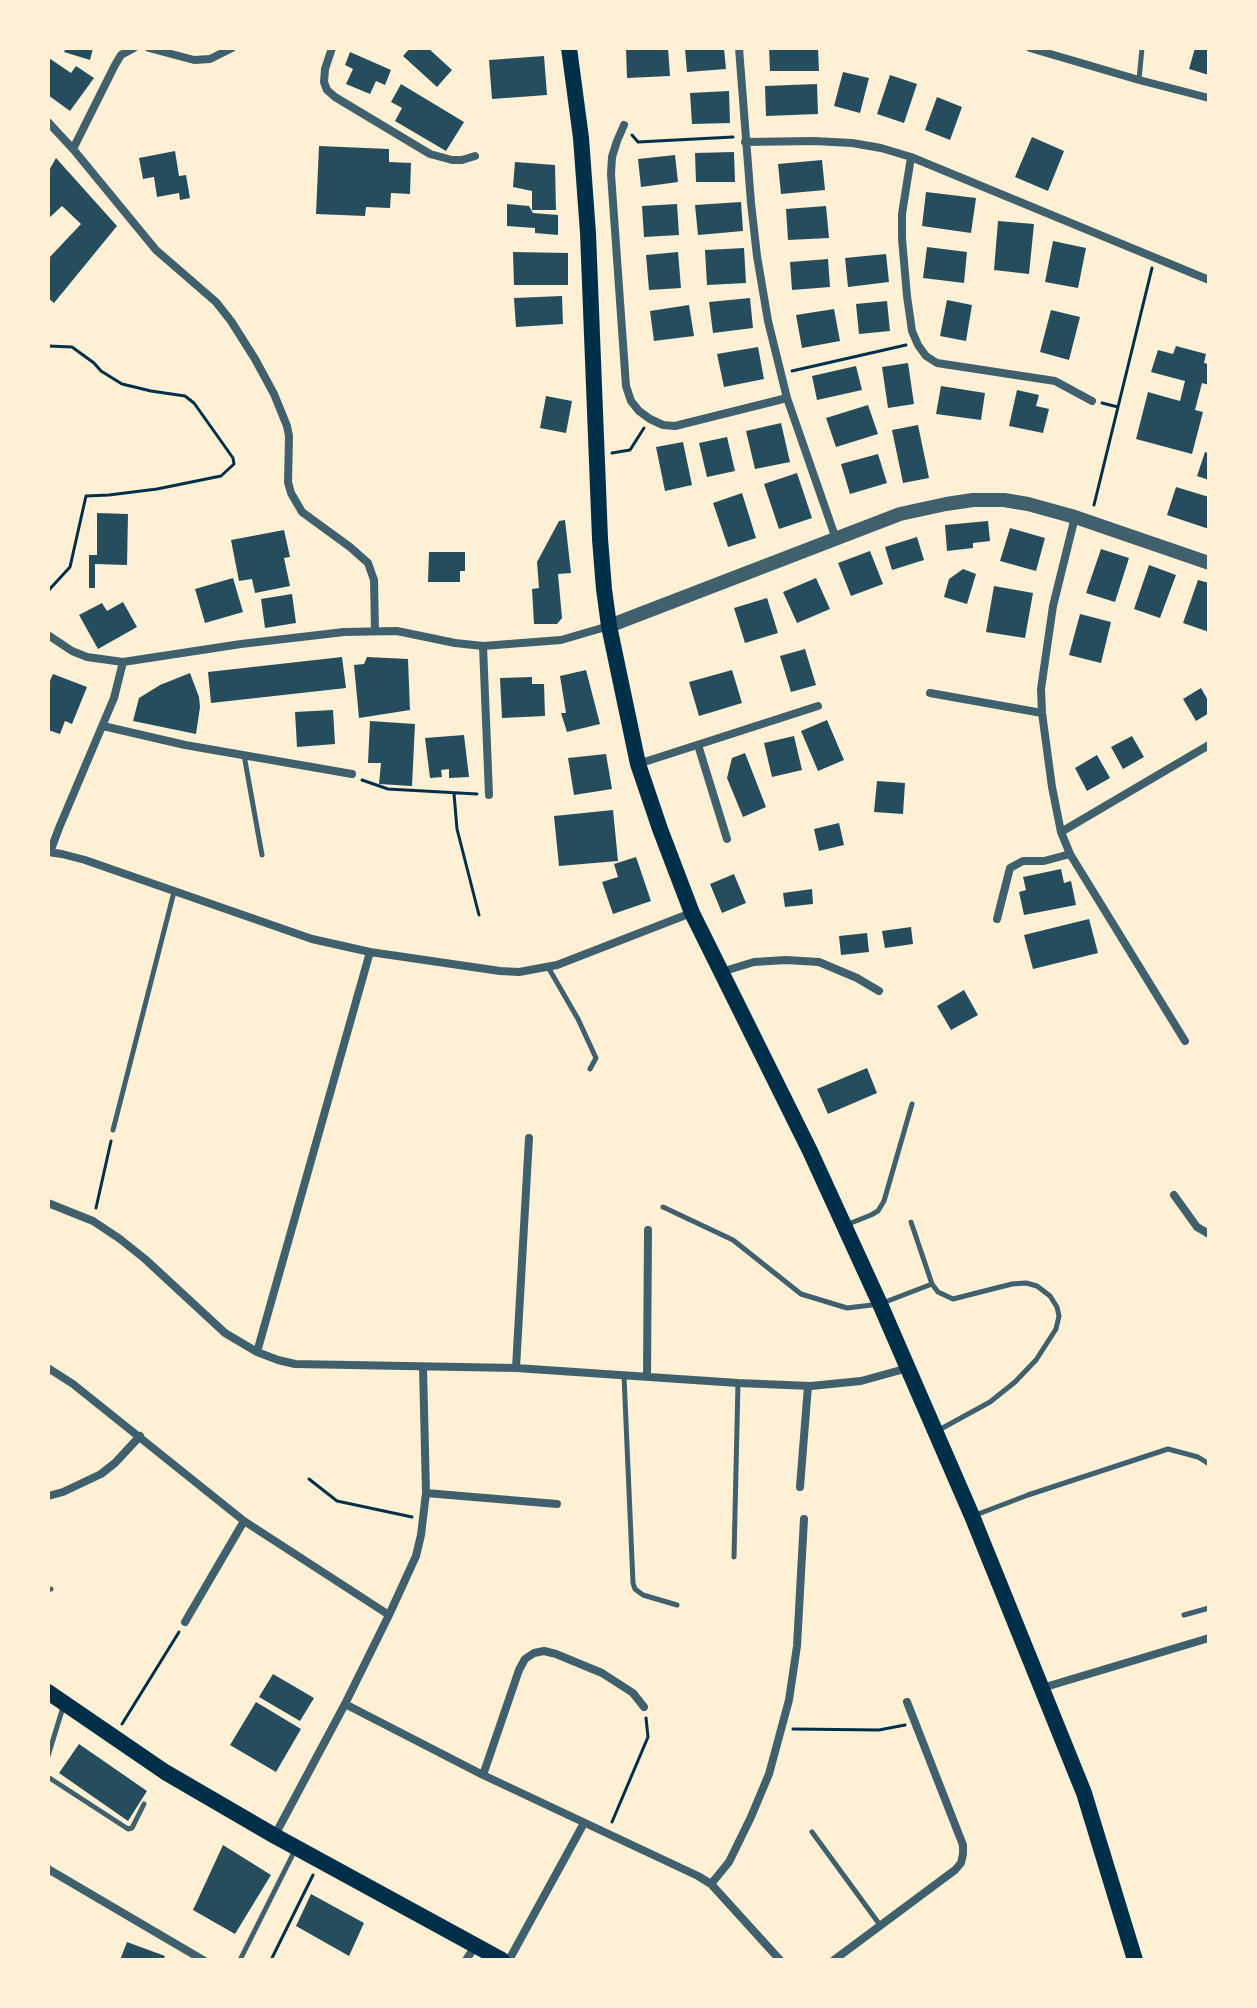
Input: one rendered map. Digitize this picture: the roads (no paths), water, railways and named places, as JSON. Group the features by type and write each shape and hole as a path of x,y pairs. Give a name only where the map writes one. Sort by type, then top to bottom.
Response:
{"main road":[{"path":"569,48 581,138 588,233 600,539 609,626 638,764 692,913 845,1226 972,1516 1084,1793 1135,1960"},
{"path":"48,1692 165,1772 296,1848 502,1960"}],"street":[{"path":"73,149 121,55 134,48"},
{"path":"149,48 194,60 210,59 232,48"},
{"path":"332,48 324,75 327,90 335,97 430,154 452,160 475,156"},
{"path":"739,48 757,256 768,321 787,398 836,539"},
{"path":"1030,48 1209,98"},
{"path":"1076,60 1078,48"},
{"path":"48,122 156,250 216,302 231,321 274,394 287,426 291,493 302,512 368,563 374,580 375,631"},
{"path":"624,125 614,149 611,174 626,386 631,401 650,419 675,426 787,398"},
{"path":"745,139 852,143 911,157 1209,280"},
{"path":"911,157 902,214 907,296 912,331 926,356 937,363 1055,381 1092,401"},
{"path":"48,635 87,657 123,662 241,644 375,631 397,631 483,646 561,640 609,626 900,514 973,500 1028,504 1209,563"},
{"path":"1075,517 1053,606 1041,689 1052,787 1061,832 1070,854 1185,1041"},
{"path":"483,646 489,795"},
{"path":"123,662 103,726 49,852 85,860 312,939 370,952 500,971 519,972 548,967 692,913"},
{"path":"930,693 1042,713"},
{"path":"638,764 818,706"},
{"path":"103,726 185,745 352,774"},
{"path":"698,745 727,839"},
{"path":"1061,832 1209,745"},
{"path":"997,919 1010,868 1023,861 1044,861 1070,854"},
{"path":"257,1352 370,952"},
{"path":"721,972 754,962 819,962 879,991"},
{"path":"516,1368 529,1138"},
{"path":"1174,1195 1197,1227 1209,1234"},
{"path":"48,1203 93,1221 120,1239 225,1333 257,1352 295,1364 516,1368 808,1386 861,1381 908,1368"},
{"path":"647,1376 648,1230"},
{"path":"275,1836 345,1704 416,1556 426,1493 423,1367"},
{"path":"48,1368 140,1436 244,1521 389,1615"},
{"path":"800,1487 808,1386"},
{"path":"48,1496 101,1474 140,1436"},
{"path":"426,1493 557,1504"},
{"path":"711,1884 729,1862 746,1828 769,1774 781,1728 794,1675 804,1519"},
{"path":"185,1622 244,1521"},
{"path":"1042,1688 1209,1638"},
{"path":"483,1775 519,1670 525,1659 534,1653 544,1651 556,1654 602,1673 633,1693 644,1707"},
{"path":"834,1960 961,1863 963,1845 907,1702"},
{"path":"345,1704 483,1775 679,1866 711,1884 780,1960"},
{"path":"509,1960 584,1823"},
{"path":"48,1869 203,1960"},
{"path":"466,1960 476,1945"}],"lane":[{"path":"1139,80 1142,48"},
{"path":"244,755 262,855"},
{"path":"113,1130 175,891"},
{"path":"548,967 596,1058 590,1069"},
{"path":"845,1226 878,1211 884,1201 912,1104"},
{"path":"663,1207 733,1240 801,1294 847,1308 880,1304 932,1284"},
{"path":"911,1222 932,1284 938,1292 953,1299 1026,1283 1037,1286 1050,1296 1059,1316 1056,1329 1036,1360 1015,1382 990,1402 936,1431"},
{"path":"624,1374 633,1583 643,1595 677,1605"},
{"path":"734,1557 738,1383"},
{"path":"972,1516 1168,1449 1198,1457 1209,1464"},
{"path":"1184,1615 1209,1608"},
{"path":"48,1756 64,1704"},
{"path":"48,1777 128,1829 132,1828 144,1804"},
{"path":"812,1832 880,1926"},
{"path":"240,1960 296,1848"}]}
